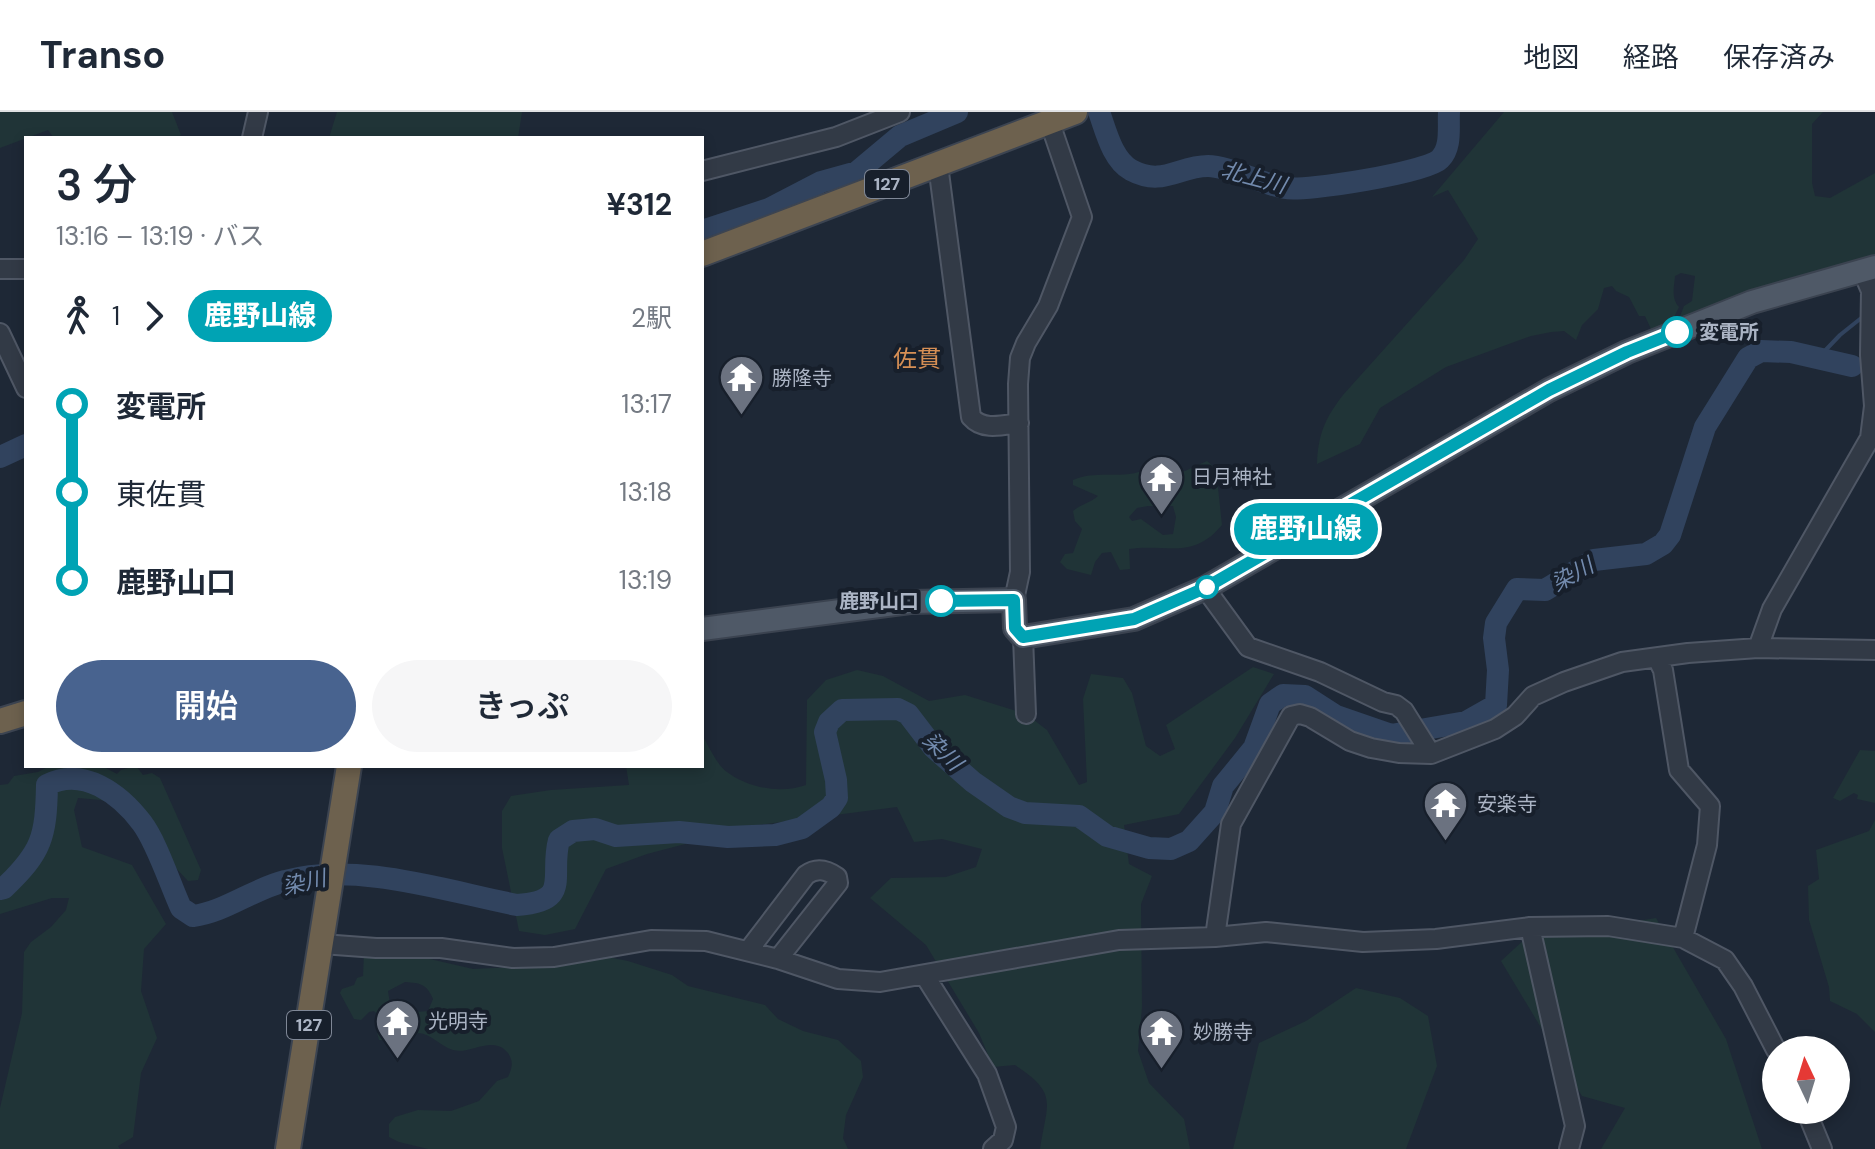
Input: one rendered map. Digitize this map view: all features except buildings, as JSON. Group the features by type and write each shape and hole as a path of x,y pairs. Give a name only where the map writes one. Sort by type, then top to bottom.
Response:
{"highway":[{"name":"127","path":"704,253 1065,116"},
{"path":"0,721 24,714"},
{"name":"127","path":"288,1149 349,768"}],"main road":[{"path":"704,629 910,602 1014,600 1015,628 1023,637 1134,619 1205,588 1523,405 1627,352 1752,302 1868,269"}],"street":[{"path":"252,136 258,112"},
{"path":"704,170 836,137 900,112"},
{"path":"1014,600 1020,572 1020,358 1048,306 1079,232 1082,217 1065,116"},
{"path":"938,165 971,417 976,422 993,426 1019,423"},
{"path":"0,269 24,269"},
{"path":"1758,648 1772,609 1870,438 1874,406 1868,269"},
{"path":"0,333 24,384"},
{"path":"1205,588 1248,647 1320,672 1404,711 1428,751"},
{"path":"1023,637 1026,714"},
{"path":"1215,937 1231,824 1291,716 1300,714 1310,717 1350,741 1371,748 1399,753 1428,751 1495,729 1515,716 1533,696 1622,662 1758,648 1875,650"},
{"path":"1657,658 1663,670 1679,770 1710,806 1707,845 1683,938"},
{"path":"748,951 806,875 820,870 837,877 838,883 778,959"},
{"path":"322,944 441,948 513,958 554,957 651,940 706,941 778,959 838,979 880,982 1119,940 1266,932 1363,942 1436,939 1530,927 1608,926 1683,938 1725,960 1743,986 1769,1036"},
{"path":"1530,927 1575,1126 1569,1149"},
{"path":"925,976 987,1074 1006,1127 1003,1140 993,1149"},
{"path":"1812,1124 1822,1149"}],"green space":[{"path":"0,112 172,112 181,135 52,136 48,130 24,136 24,139 0,148"},
{"path":"337,112 522,112 518,136 330,136"},
{"path":"1504,112 1823,112 1812,124 1812,183 1815,196 1830,198 1875,173 1875,260 1684,323 1679,319 1684,306 1692,301 1695,276 1681,273 1675,276 1674,289 1679,307 1668,329 1651,329 1645,316 1639,316 1629,297 1612,286 1604,288 1598,309 1582,325 1576,340 1564,331 1531,336 1446,367 1380,408 1360,444 1317,464 1321,435 1337,403 1464,260 1478,239 1448,190 1432,197"},
{"path":"1207,461 1216,469 1222,525 1211,536 1189,547 1129,549 1130,569 1120,570 1111,552 1102,553 1091,575 1067,569 1060,562 1065,554 1073,553 1082,529 1075,521 1073,511 1098,496 1073,485 1073,480 1093,475 1134,473 1152,465 1163,474 1185,471","holes":["1173,506 1176,517 1173,534 1163,535 1141,519 1132,521 1129,517 1137,508"]},
{"path":"1253,667 1274,674 1235,738 1179,814 1124,825 1129,864 1152,876 1141,904 1142,1007 1138,1051 1149,1083 1184,1119 1190,1149 1040,1149 1047,1109 1044,1092 1015,1065 993,1067 979,1033 926,945 870,898 891,878 946,877 976,867 982,849 942,839 914,842 897,807 758,825 647,854 606,869 575,929 545,935 519,931 502,848 502,811 511,796 629,785 626,768 704,768 704,739 723,769 735,778 765,788 786,789 806,785 807,700 826,680 857,670 883,676 929,701 965,695 1026,714 1047,730 1079,785 1087,782 1083,699 1091,674 1123,678 1132,693 1146,746 1160,756 1175,749 1166,725"},
{"path":"1860,750 1875,751 1875,803 1857,799 1858,795 1854,793 1840,801 1833,798"},
{"path":"46,768 106,768 117,774 121,770 138,768 143,775 152,773 160,778 201,870 198,880 188,881 119,807 101,800 78,798 74,810 82,847 132,865 166,924 144,949 141,991 157,1038 141,1073 133,1137 118,1146 120,1149 0,1149 0,1108 22,1013 24,952 66,910 69,898 52,898 0,914 0,785 8,784 14,776"},
{"path":"1875,820 1875,1032 1857,1014 1830,1001 1829,987 1809,920 1808,886 1819,879 1816,850 1869,831"},
{"path":"1656,918 1726,1039 1762,1149 1601,1149 1625,1108 1582,1096 1501,961 1537,928 1608,926"},
{"path":"364,953 421,957 473,969 564,965 602,956 672,975 688,986 765,1005 778,1019 803,1031 838,1040 861,1061 863,1077 846,1115 843,1138 848,1149 428,1149 399,1142 389,1137 389,1124 395,1117 418,1110 451,1111 479,1101 497,1081 508,1077 511,1059 508,1053 495,1045 453,1050 418,1033 405,1040 379,1040 377,1033 381,1018 374,1011 361,1020 354,1019 340,993 363,976","holes":["405,982 422,985 428,990 433,999 428,1011 404,1013 391,1010 388,991"]},
{"path":"1356,988 1400,998 1428,1016 1437,1066 1406,1149 1233,1149 1259,1043 1306,1021"}],"waterway":[{"name":"北上川","path":"704,230 769,209 821,182 857,172 900,136 957,112"},
{"name":"北上川","path":"1099,112 1110,144 1119,159 1142,175 1162,176 1208,166 1285,188 1366,180 1431,164 1440,159 1446,149 1449,112"},
{"path":"1817,359 1865,315"},
{"name":"染川","path":"0,889 27,864 39,842 45,818 47,785 74,779 100,786 133,812 153,841 181,908 193,916 216,910 285,881 341,874 401,880 517,905 534,903 552,892 559,840 573,831 595,829 616,836 679,832 728,837 775,835 802,828 831,807 837,798 825,732 829,722 842,710 898,709 908,714 934,748 973,782 1009,807 1025,813 1079,816 1107,836 1149,848 1171,849 1189,841 1215,812 1223,786 1254,748 1270,704 1283,695 1305,696 1336,716 1391,735 1466,722 1496,705 1496,623 1517,589 1545,590 1594,560 1646,554 1663,544 1670,535 1705,427 1748,358 1761,351 1791,352 1852,366"},
{"name":"北上川","path":"0,457 24,446"}],"bus line":[{"name":"鹿野山線","path":"941,601 1014,600 1015,628 1023,637 1134,619 1205,588 1549,390 1627,352 1677,332"}],"place":[{"name":"変電所","path":"1677,332"},
{"name":"勝隆寺","path":"741,417"},
{"name":"日月神社","path":"1161,516"},
{"name":"鹿野山口","path":"941,601"},
{"name":"安楽寺","path":"1446,843"},
{"name":"光明寺","path":"397,1060"},
{"name":"妙勝寺","path":"1162,1071"}],"district":[{"name":"佐貫","path":"917,359"}]}
